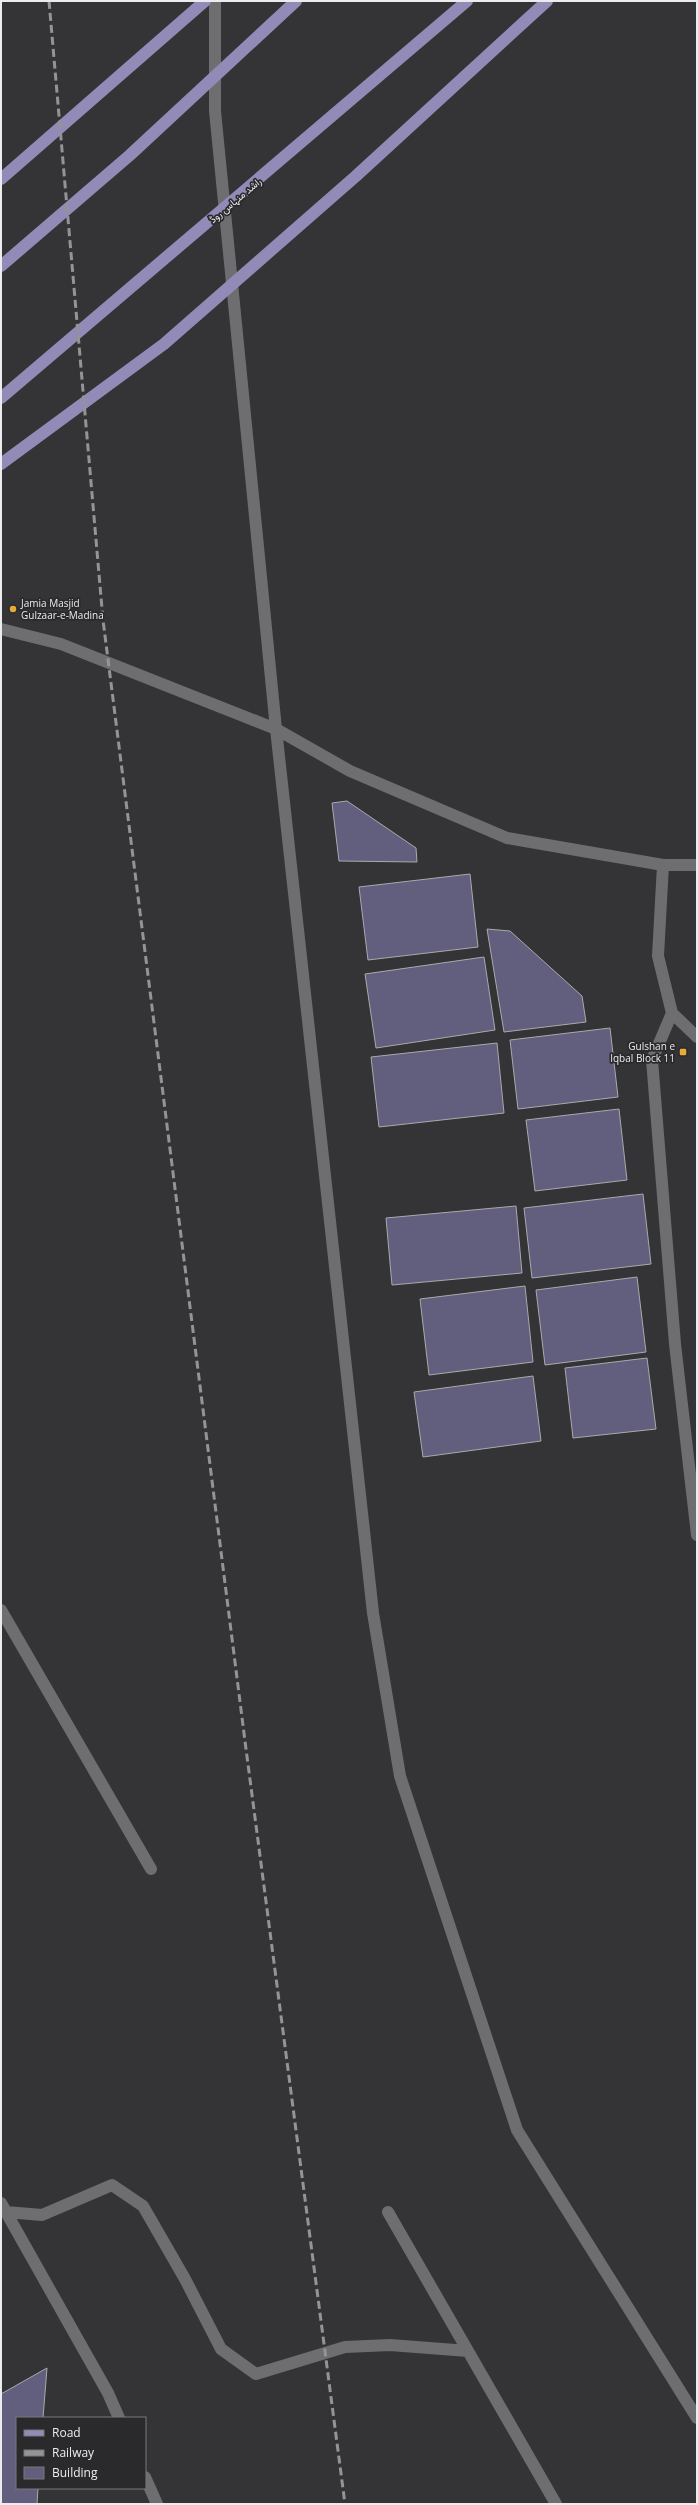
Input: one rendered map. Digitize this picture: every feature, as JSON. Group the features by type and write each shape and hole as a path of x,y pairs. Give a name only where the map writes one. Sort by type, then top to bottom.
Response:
{"main road":[{"path":"1,179 205,1"},
{"path":"1,266 130,155 296,1"},
{"name":"راشد منہاس روڈ","path":"1,398 467,1"},
{"path":"1,464 164,344 356,176 547,1"}],"street":[{"path":"215,1 214,111 276,729 373,1613 400,1776 517,2130 697,2418"},
{"path":"1,628 61,644 276,729 350,771 507,838 663,866 697,865"},
{"path":"663,866 658,956 672,1013 697,1036"},
{"path":"672,1013 652,1060 675,1344 697,1535"},
{"path":"1,1610 151,1869"},
{"path":"3,2208 42,2215 112,2185 143,2206 185,2279 221,2348 256,2374 345,2347 390,2345 468,2351"},
{"path":"3,2208 108,2393 119,2417"},
{"path":"388,2212 556,2504"},
{"path":"146,2478 157,2504"}],"building":[{"path":"347,801 416,848 417,862 339,861 332,803"},
{"path":"470,874 478,947 368,960 359,887"},
{"path":"487,929 510,931 582,996 586,1022 504,1032"},
{"path":"484,957 495,1030 376,1048 365,974"},
{"path":"610,1028 618,1097 518,1109 510,1040"},
{"path":"497,1043 504,1113 379,1127 371,1057"},
{"path":"619,1109 627,1180 535,1191 526,1120"},
{"path":"643,1194 651,1264 532,1278 524,1208"},
{"path":"516,1206 522,1273 392,1285 386,1218"},
{"path":"637,1277 646,1352 545,1365 536,1290"},
{"path":"525,1286 533,1362 429,1375 420,1299"},
{"path":"647,1358 656,1429 573,1438 565,1368"},
{"path":"533,1376 541,1441 423,1457 414,1392"},
{"path":"47,2368 43,2417 16,2417 16,2489 38,2489 37,2504 1,2504 1,2394"}],"railway":[{"path":"49,1 103,620 246,1749 345,2504"}],"place":[{"name":"Jamia Masjid Gulzaar-e-Madina","path":"13,609"},
{"name":"Gulshan e Iqbal Block 11","path":"683,1052"}]}
